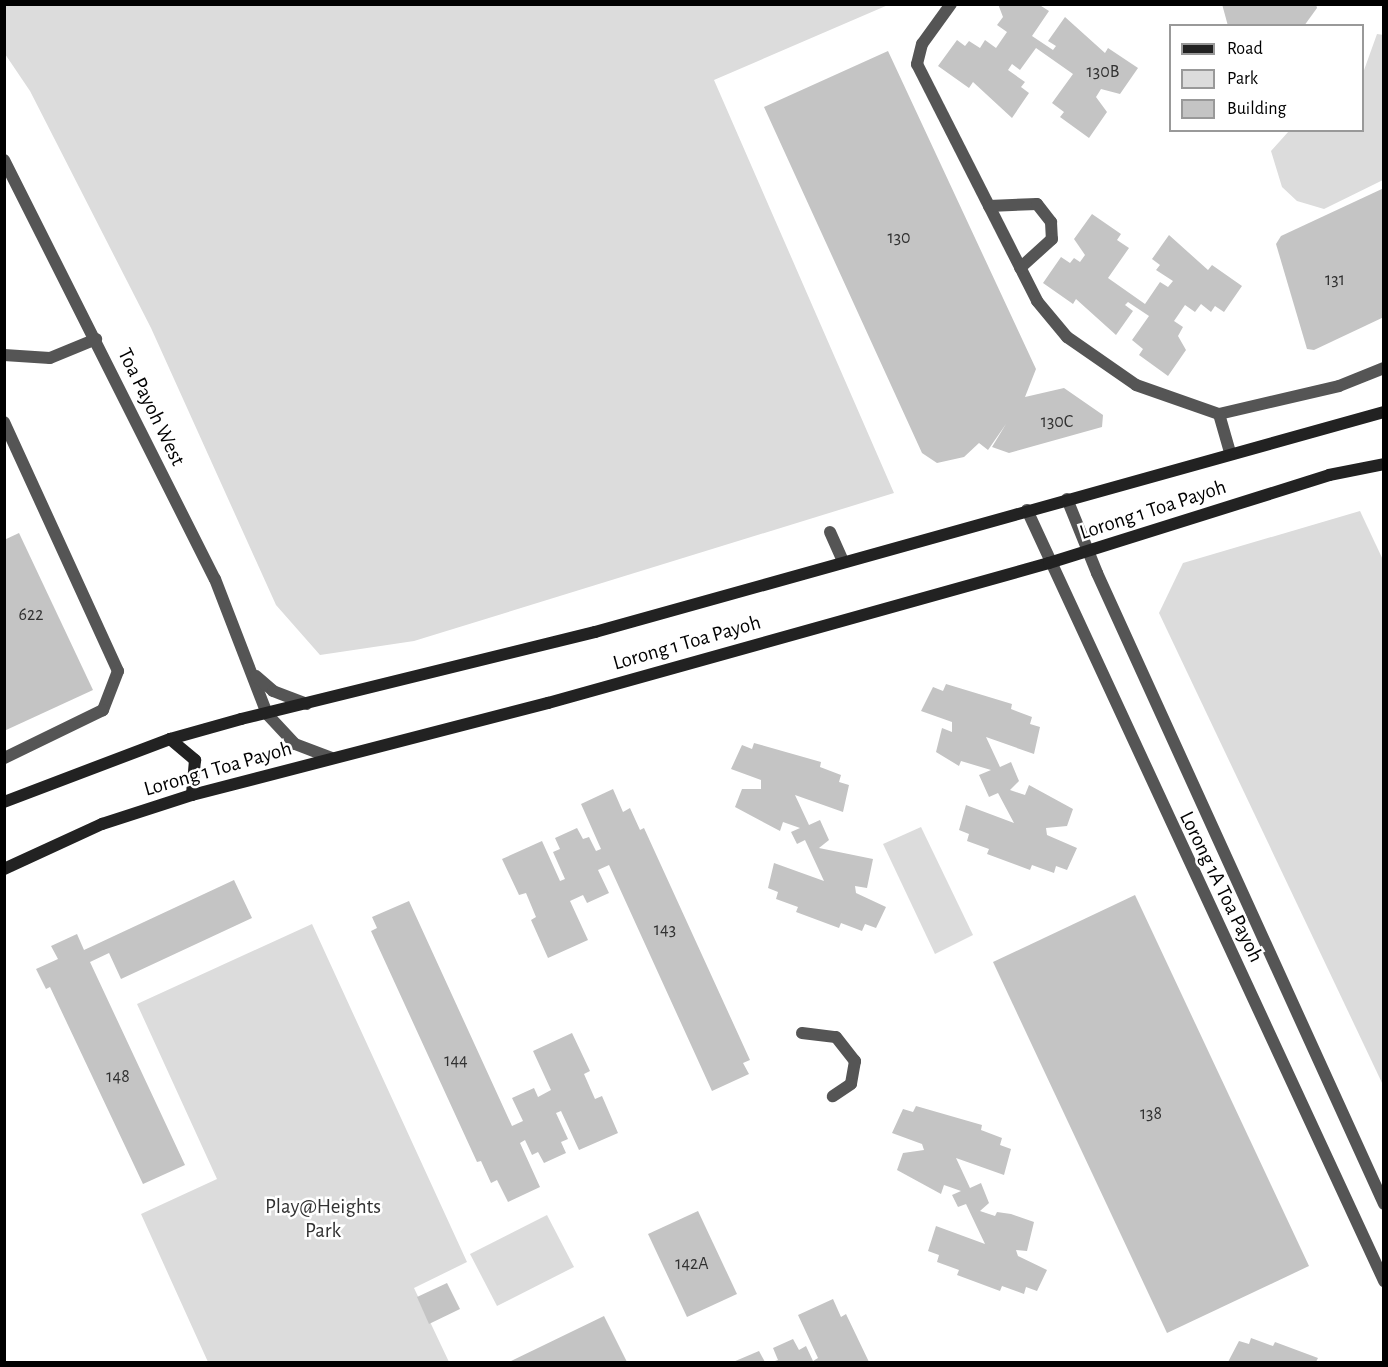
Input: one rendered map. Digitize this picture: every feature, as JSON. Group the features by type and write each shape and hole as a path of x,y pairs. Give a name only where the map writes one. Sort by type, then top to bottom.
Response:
{"main road":[{"name":"Lorong 1 Toa Payoh","path":"4,802 170,740 595,632 1230,452 1383,411"},
{"name":"Lorong 1 Toa Payoh","path":"4,869 102,824 192,795 548,704 1049,563 1329,475 1383,464"},
{"path":"170,740 195,760 192,795"}],"street":[{"path":"951,4 922,44 917,64 1037,301 1067,337 1136,385 1219,414 1339,386 1383,368"},
{"name":"Toa Payoh West","path":"4,160 215,579 255,675 267,714 295,744 331,758"},
{"path":"989,206 1037,204 1051,222 1052,239 1020,268"},
{"path":"4,355 50,358 96,339"},
{"path":"1219,414 1230,452"},
{"path":"4,422 118,671 103,710 4,758"},
{"name":"Lorong 1A Toa Payoh","path":"1067,499 1087,551 1383,1204"},
{"name":"Lorong 1A Toa Payoh","path":"1027,510 1049,563 1383,1281"},
{"path":"830,532 843,561"},
{"name":"Toa Payoh West","path":"255,675 273,691 307,704"},
{"path":"802,1033 836,1037 855,1061 851,1084 832,1096"}],"green space":[{"path":"4,5 888,5 714,80 894,493 414,641 320,655 276,605 151,328 30,91 5,54"},
{"path":"1377,34 1384,35 1383,180 1324,209 1297,201 1282,187 1271,151 1288,132 1364,132 1364,70"},
{"path":"1360,511 1384,562 1383,1085 1159,613 1183,563"},
{"path":"921,827 973,935 935,954 883,844"},
{"name":"Play@Heights Park","path":"312,924 467,1262 414,1288 449,1362 208,1362 141,1214 217,1179 137,1004"},
{"path":"547,1215 574,1267 497,1306 470,1254"}],"building":[{"path":"998,4 1038,4 1049,11 1032,36 1053,50 1056,46 1048,41 1065,17 1105,53 1108,48 1138,68 1120,94 1101,89 1096,97 1107,112 1089,138 1060,117 1064,112 1052,103 1073,74 1036,48 1020,70 1012,64 1008,70 1025,82 1021,87 1029,93 1012,118 973,82 969,88 938,66 957,40 965,46 969,41 980,48 985,40 996,48 1007,32 997,25 1003,17"},
{"path":"1222,4 1316,4 1317,8 1305,24 1227,24"},
{"path":"888,51 1036,369 1025,397 1064,388 1103,415 1102,427 1009,453 992,447 1006,424 988,450 979,443 964,457 937,463 922,453 764,107"},
{"path":"1384,188 1384,317 1314,350 1307,349 1276,244 1281,236"},
{"path":"1092,214 1121,234 1117,240 1129,248 1108,278 1145,304 1160,282 1168,287 1173,281 1156,270 1160,265 1152,259 1169,235 1208,270 1212,265 1242,286 1224,312 1215,306 1211,312 1201,304 1195,312 1185,305 1174,321 1183,327 1178,336 1186,350 1168,376 1139,355 1143,349 1132,340 1149,316 1128,302 1125,305 1133,311 1116,335 1076,299 1073,304 1043,283 1061,257 1070,263 1074,258 1080,262 1085,255 1074,239"},
{"path":"19,533 93,690 4,731 4,540"},
{"path":"946,684 1012,704 1011,709 1032,717 1030,724 1040,727 1034,754 986,737 1000,767 1011,762 1019,781 1010,790 1025,795 1029,785 1073,809 1067,826 1046,828 1047,835 1077,848 1067,870 1056,866 1054,873 1032,865 1030,870 987,854 989,849 967,841 969,834 959,830 966,805 1014,823 998,793 989,797 979,775 991,770 961,761 959,766 936,752 942,728 952,732 952,722 921,711 933,687 943,691"},
{"path":"754,743 821,762 820,767 841,775 839,782 849,785 843,812 795,795 809,825 820,820 829,840 819,848 873,859 867,888 855,886 856,893 886,907 876,928 865,924 862,931 841,923 839,928 796,912 798,907 776,899 778,892 768,888 774,863 824,881 805,840 797,844 791,832 800,828 783,822 780,831 735,807 742,789 761,789 761,780 731,769 742,745 752,749"},
{"path":"613,789 623,812 630,808 640,830 644,828 750,1060 743,1063 749,1074 712,1091 609,865 598,870 609,893 587,903 583,895 570,901 588,940 548,958 531,920 536,917 526,893 519,895 502,859 542,841 560,881 565,879 553,852 560,849 555,838 577,828 583,839 589,837 596,851 601,849 581,804"},
{"path":"234,880 252,918 121,979 109,953 90,962 185,1165 143,1184 50,987 46,989 36,969 58,959 51,946 77,934 84,950"},
{"path":"1135,895 1309,1266 1167,1333 993,962"},
{"path":"409,901 512,1126 523,1121 512,1098 534,1088 538,1097 551,1090 533,1051 572,1033 590,1071 584,1074 595,1099 602,1096 618,1133 579,1150 561,1111 556,1113 568,1139 561,1142 566,1153 544,1163 538,1152 532,1155 525,1140 520,1143 540,1187 508,1202 497,1180 491,1183 481,1161 477,1162 371,931 377,928 372,917"},
{"path":"916,1106 982,1125 981,1130 1002,1138 1000,1145 1011,1149 1004,1175 956,1158 970,1188 981,1183 989,1203 980,1211 995,1216 997,1212 1011,1214 1034,1222 1027,1251 1016,1250 1018,1256 1047,1270 1037,1291 1026,1287 1024,1294 1002,1286 1000,1291 957,1275 959,1270 937,1262 939,1255 928,1251 936,1226 985,1244 966,1204 958,1207 952,1195 961,1191 944,1185 941,1194 897,1170 903,1153 924,1150 922,1144 892,1133 903,1109 913,1112"},
{"path":"698,1211 737,1294 687,1317 648,1234"},
{"path":"447,1283 460,1309 429,1324 417,1297"},
{"path":"833,1299 841,1317 846,1314 869,1362 772,1362 778,1360 773,1348 793,1339 799,1350 806,1346 813,1361 818,1358 798,1315"},
{"path":"604,1316 627,1362 509,1362"},
{"path":"1251,1338 1273,1346 1275,1342 1318,1358 1316,1362 1228,1362 1239,1341 1249,1344"},
{"path":"759,1351 765,1362 733,1362"}]}
